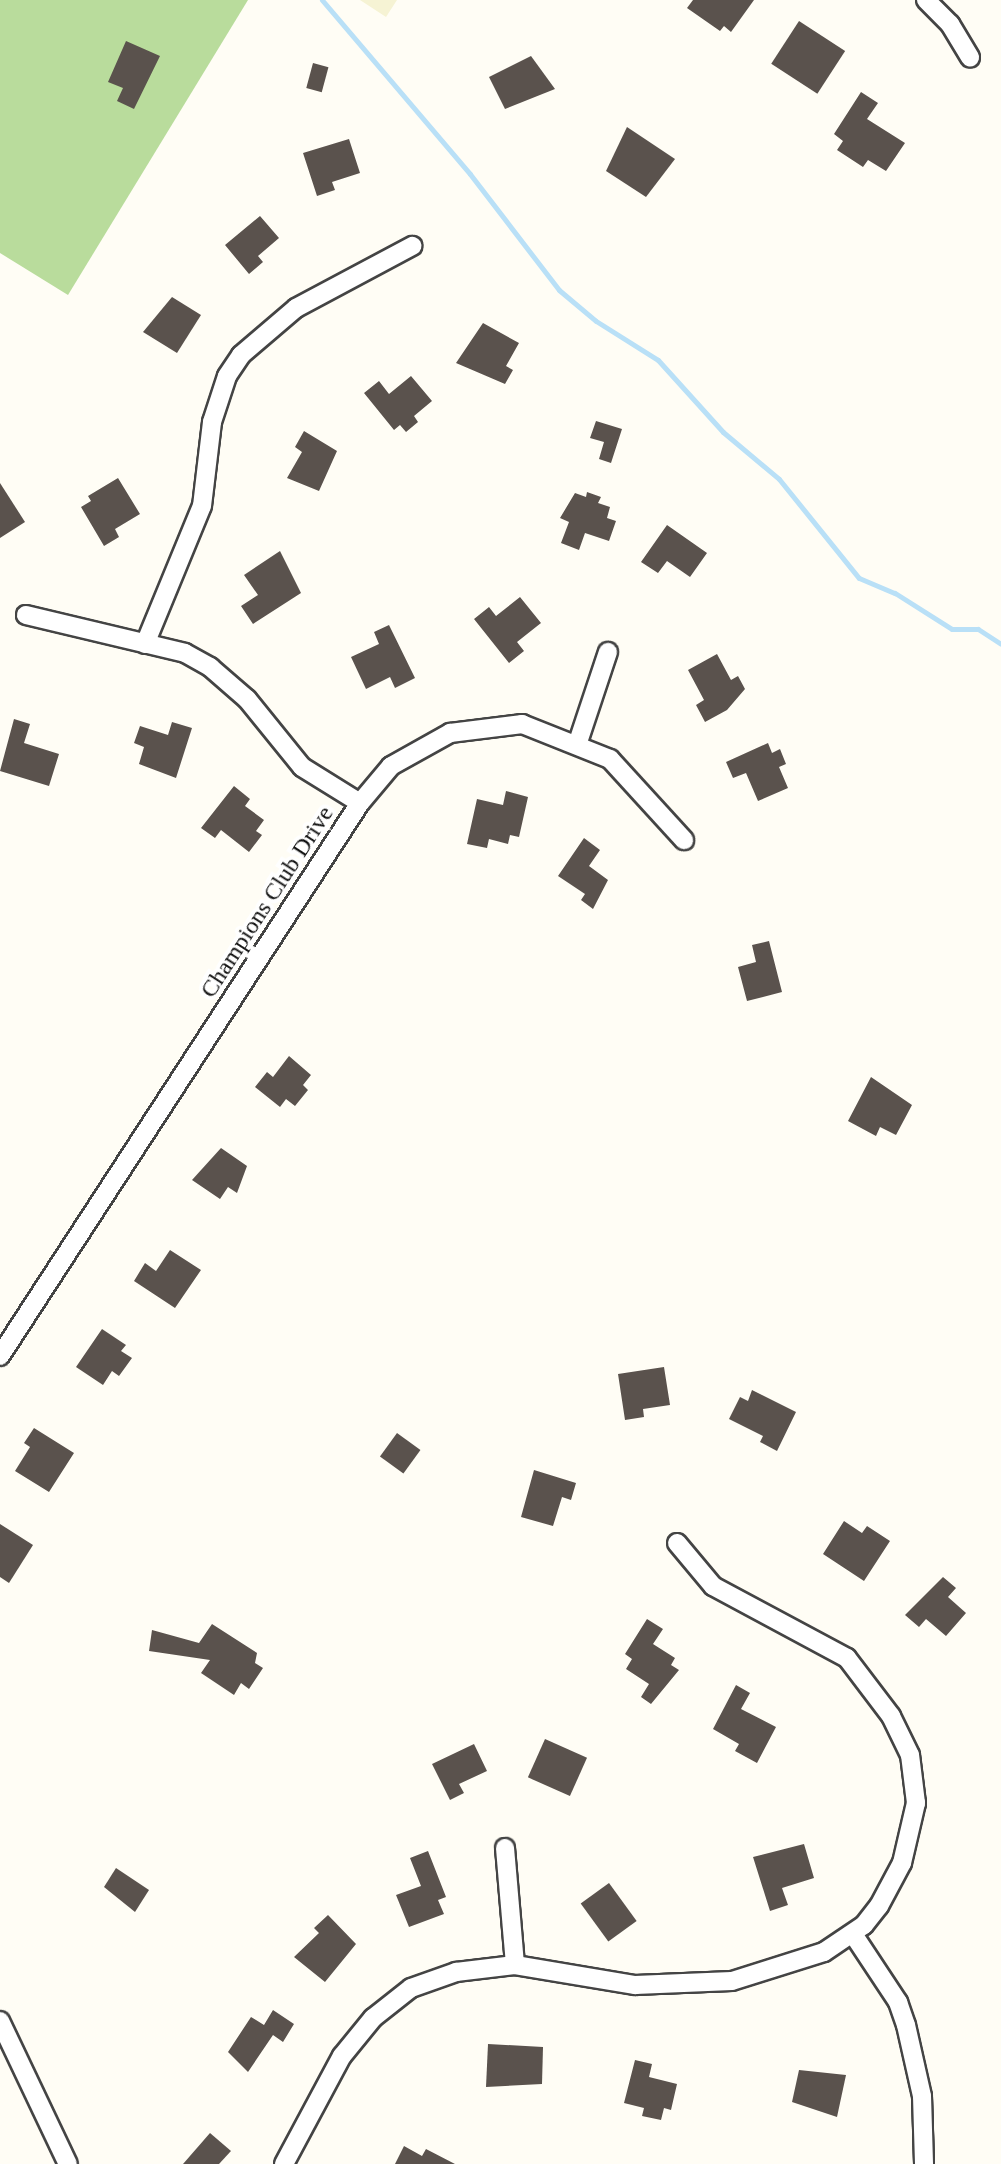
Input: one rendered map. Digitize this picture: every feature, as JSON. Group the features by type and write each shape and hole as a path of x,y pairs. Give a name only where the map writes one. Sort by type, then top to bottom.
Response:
{"street":[{"path":"926,0 950,24 970,57"},
{"path":"145,644 202,506 212,422 227,376 241,355 296,308 412,246"},
{"path":"26,615 185,653 210,667 247,699 302,767 360,803"},
{"path":"578,742 608,652"},
{"name":"Champions Club Drive","path":"0,1356 360,803 391,766 450,733 522,724 578,742 621,768 684,840"},
{"path":"284,2164 342,2056 391,2002 456,1972 515,1965 635,1985 707,1984 779,1970 853,1934 879,1906 902,1863 916,1803 910,1755 879,1695 847,1658 713,1586 677,1543"},
{"path":"505,1848 515,1965"},
{"path":"853,1934 898,2002 906,2025 922,2096 924,2164"},
{"path":"0,2021 68,2164"}],"shaded area":[{"path":"360,0 397,0 386,17"}],"green space":[{"path":"0,0 248,0 68,295 0,253"}],"building":[{"path":"693,0 754,0 731,32 724,26 720,31 687,8"},
{"path":"799,21 845,51 817,94 771,64"},
{"path":"126,41 160,56 134,109 117,101 123,88 108,82"},
{"path":"531,56 555,89 505,109 489,77"},
{"path":"313,63 328,67 322,92 306,88"},
{"path":"861,92 878,103 867,119 905,143 886,171 868,160 863,167 837,150 843,141 834,134"},
{"path":"627,127 675,159 646,197 606,171"},
{"path":"349,139 360,173 332,182 335,190 317,196 303,153"},
{"path":"260,216 279,238 258,256 263,262 249,274 225,245"},
{"path":"172,297 201,315 177,353 143,332"},
{"path":"483,323 519,343 506,366 513,370 505,384 456,363"},
{"path":"411,376 432,401 414,416 418,422 406,432 400,425 394,430 364,393 379,381 389,394"},
{"path":"596,421 622,429 611,463 599,459 604,442 590,438"},
{"path":"304,431 337,451 319,491 287,478 302,452 295,447"},
{"path":"118,478 140,514 115,529 119,537 104,546 81,507 91,501 88,496"},
{"path":"0,483 25,522 0,538"},
{"path":"587,492 601,497 598,503 610,507 607,518 616,521 609,541 585,533 579,550 561,543 569,522 560,518 575,493 586,497"},
{"path":"667,525 707,553 690,577 667,561 658,573 641,562"},
{"path":"280,551 301,593 253,624 241,606 258,595 244,575"},
{"path":"520,597 541,623 517,642 524,651 509,663 474,619 489,607 496,616"},
{"path":"389,625 415,678 395,688 390,677 366,689 351,657 379,644 374,632"},
{"path":"717,654 731,680 738,676 745,689 727,710 705,722 696,705 704,700 688,670"},
{"path":"14,719 30,724 24,743 59,754 49,786 0,771"},
{"path":"172,722 192,728 176,778 139,764 144,747 134,743 140,726 168,735"},
{"path":"768,743 772,753 780,749 786,764 779,767 788,788 758,801 746,773 733,778 726,762"},
{"path":"234,786 250,799 245,806 264,820 256,831 262,835 249,852 221,830 215,838 201,828"},
{"path":"506,791 528,797 519,837 510,835 508,844 489,839 487,848 467,844 477,799 503,805"},
{"path":"584,838 600,850 589,866 608,880 593,909 581,900 585,894 558,876"},
{"path":"769,941 782,992 747,1001 738,967 756,962 752,945"},
{"path":"289,1056 311,1075 303,1085 308,1090 295,1106 286,1099 280,1107 255,1087 267,1072 273,1077"},
{"path":"871,1077 912,1105 896,1135 880,1127 876,1136 848,1121"},
{"path":"221,1148 247,1166 237,1193 228,1187 220,1199 192,1180"},
{"path":"170,1250 201,1270 175,1308 134,1281 145,1263 156,1271"},
{"path":"102,1329 126,1345 121,1351 132,1358 119,1376 112,1371 103,1385 76,1367"},
{"path":"664,1367 670,1405 643,1409 644,1417 625,1420 618,1374"},
{"path":"752,1390 796,1412 777,1451 760,1442 763,1436 729,1419 740,1397 748,1401"},
{"path":"34,1428 74,1453 49,1492 15,1471 30,1447 24,1443"},
{"path":"397,1433 420,1450 403,1474 380,1456"},
{"path":"534,1470 576,1483 571,1500 562,1497 553,1526 521,1517"},
{"path":"844,1521 862,1533 867,1526 890,1541 864,1581 823,1554"},
{"path":"0,1524 33,1545 9,1583 0,1577"},
{"path":"943,1577 956,1588 948,1597 966,1613 946,1636 926,1619 919,1627 905,1615"},
{"path":"647,1619 663,1629 653,1644 675,1658 671,1665 679,1670 651,1704 641,1697 649,1684 626,1669 632,1659 625,1654"},
{"path":"212,1624 257,1653 255,1663 263,1668 249,1689 241,1683 234,1695 201,1673 210,1660 149,1651 152,1630 199,1643"},
{"path":"736,1685 750,1693 741,1709 776,1727 757,1763 735,1751 739,1744 713,1729"},
{"path":"545,1739 587,1758 570,1796 528,1777"},
{"path":"474,1744 487,1771 459,1784 464,1793 450,1800 432,1764"},
{"path":"804,1844 814,1878 782,1888 788,1905 770,1911 753,1857"},
{"path":"428,1851 446,1897 438,1900 444,1914 409,1927 396,1895 421,1886 410,1858"},
{"path":"116,1868 149,1890 135,1912 104,1887"},
{"path":"609,1883 637,1921 608,1942 581,1904"},
{"path":"328,1915 356,1944 325,1982 294,1957 319,1933 314,1928"},
{"path":"273,2010 294,2024 283,2042 273,2035 248,2072 228,2052 251,2017 264,2025"},
{"path":"488,2044 543,2047 542,2084 486,2087"},
{"path":"635,2060 652,2064 649,2077 677,2084 671,2110 664,2108 661,2120 642,2116 644,2108 624,2103"},
{"path":"799,2070 846,2075 837,2117 792,2102"},
{"path":"210,2133 231,2151 219,2164 183,2164"},
{"path":"404,2146 422,2156 426,2149 455,2164 395,2164"}],"waterway":[{"path":"322,0 470,174 559,290 596,321 658,360 723,432 779,479 859,578 895,593 952,629 978,629 1001,644"}]}
